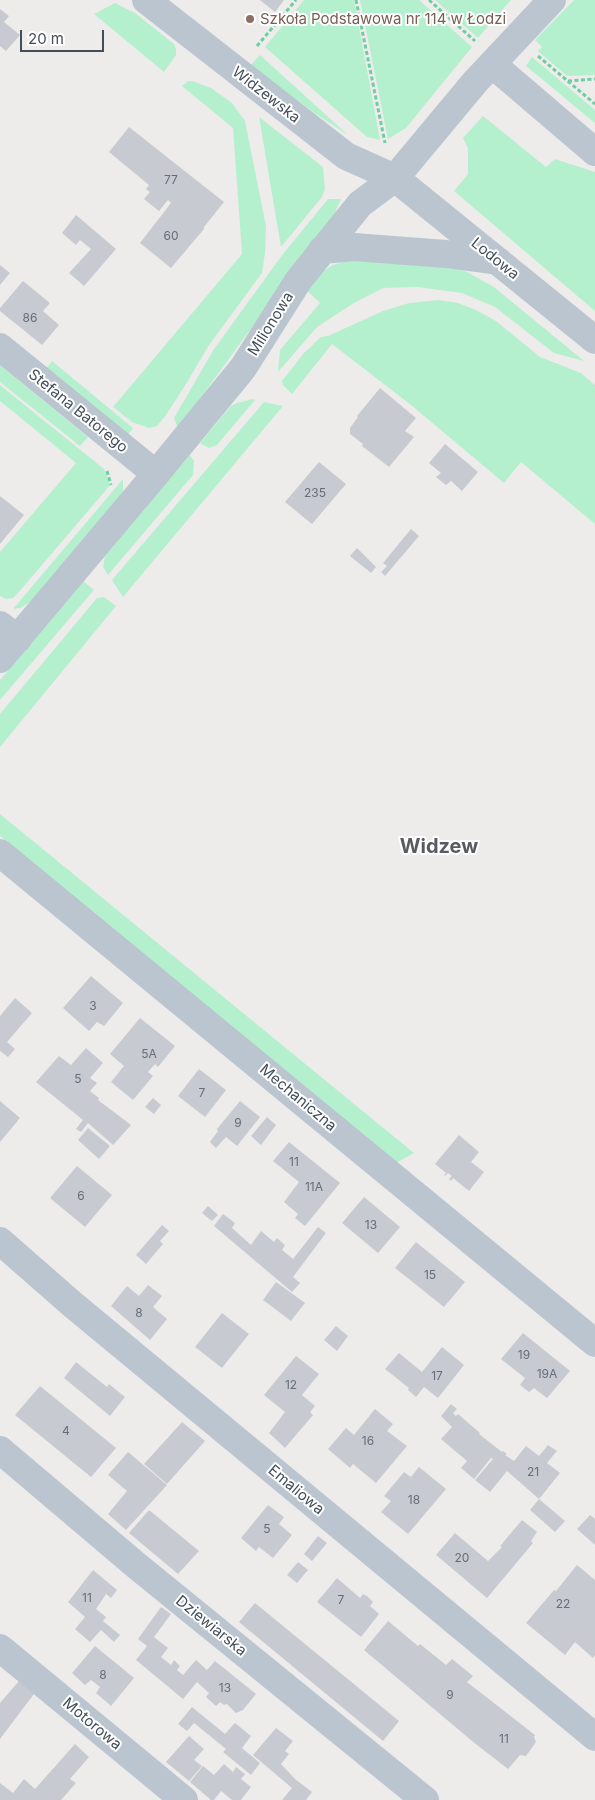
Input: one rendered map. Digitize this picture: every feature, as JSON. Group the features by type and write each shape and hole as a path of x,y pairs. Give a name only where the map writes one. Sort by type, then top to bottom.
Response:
{"street":[{"name":"Widzewska","path":"146,0 346,156 394,178"},
{"name":"Milionowa","path":"0,659 9,632 156,474 243,368 298,281 360,204 394,178 486,55 517,37 552,0"},
{"path":"486,55 595,152"},
{"name":"Lodowa","path":"394,178 595,340"},
{"path":"322,250 354,247 446,254 498,261"},
{"name":"Stefana Batorego","path":"0,347 156,474"},
{"name":"Mechaniczna","path":"0,853 595,1343"},
{"name":"Emaliowa","path":"0,1241 72,1304 595,1736"},
{"name":"Dziewiarska","path":"0,1450 137,1566 425,1800"},
{"name":"Motorowa","path":"0,1648 184,1800"}],"path":[{"path":"257,46 296,0"},
{"path":"356,0 386,143"},
{"path":"429,0 486,55"},
{"path":"517,37 595,104"},
{"path":"567,81 595,79"}],"green space":[{"path":"304,0 354,0 380,140 367,137 265,47"},
{"path":"360,0 419,0 472,47 406,128 388,139"},
{"path":"435,0 511,0 478,38"},
{"path":"574,0 595,0 595,75 567,76 538,51 542,47 535,40"},
{"path":"115,3 135,13 174,44 176,55 164,72 94,14"},
{"path":"260,55 348,135 250,66"},
{"path":"532,57 595,110 595,123 526,66"},
{"path":"188,81 211,88 232,103 245,121 266,226 265,253 262,273 209,345 166,415 157,426 149,428 132,422 113,407 242,254 233,128 182,86"},
{"path":"483,116 546,167 555,159 595,172 595,311 454,191 468,174 468,148 463,138"},
{"path":"259,117 323,167 325,189 322,197 281,247"},
{"path":"328,199 341,199 331,222 178,429 174,418 214,349 283,254"},
{"path":"350,260 452,268 465,271 494,287 584,361 554,353 495,307 462,293 417,287 383,288 354,303 317,327 278,372 280,350 320,303 306,290 317,275 333,265"},
{"path":"438,300 458,303 476,310 496,321 540,357 581,373 595,385 595,524 521,462 504,483 411,405 332,344 292,394 283,385 282,381 304,353 321,337 328,336 383,311 409,303"},
{"path":"52,361 133,428 127,436 46,369"},
{"path":"0,365 88,437 80,446 0,382"},
{"path":"0,385 104,469 109,481 109,486 106,490 18,593 13,598 6,599 0,596 0,552 76,463 0,401"},
{"path":"255,400 217,445 209,448 200,443 231,406"},
{"path":"264,402 283,406 123,597 112,580"},
{"path":"190,455 194,461 193,475 108,575 103,567 105,556"},
{"path":"123,479 123,491 119,498 32,601 20,608 13,609"},
{"path":"83,581 94,590 0,700 0,680"},
{"path":"104,597 116,606 0,747 0,714 97,598"},
{"path":"0,814 414,1153 396,1163 0,836"}],"building":[{"path":"260,0 284,0 275,12"},
{"path":"0,9 9,16 4,22 20,35 6,51 0,46"},
{"path":"129,127 224,202 171,268 140,243 171,203 168,200 159,211 144,199 150,192 146,189 149,185 109,152"},
{"path":"76,215 116,249 84,286 69,273 91,249 80,240 76,245 62,233"},
{"path":"0,265 10,273 0,285"},
{"path":"23,281 50,303 43,311 59,325 42,345 0,311 0,308"},
{"path":"380,388 416,418 405,431 414,437 389,467 350,434 350,428 357,416"},
{"path":"445,444 478,472 462,491 451,481 446,485 436,477 441,473 429,463"},
{"path":"319,462 346,484 312,524 285,502"},
{"path":"0,496 24,515 0,544"},
{"path":"411,529 419,536 385,576 381,572 387,566 383,563"},
{"path":"357,548 376,567 371,573 350,556"},
{"path":"91,976 123,1003 104,1026 97,1022 89,1031 63,1008"},
{"path":"15,998 32,1013 7,1042 15,1049 8,1057 0,1051 0,1016"},
{"path":"140,1018 175,1046 158,1067 155,1064 148,1072 153,1076 133,1100 111,1082 124,1066 110,1054"},
{"path":"86,1048 103,1063 90,1078 97,1083 90,1091 99,1098 98,1100 131,1125 113,1145 88,1123 81,1132 76,1129 83,1120 36,1082 59,1056 71,1065"},
{"path":"199,1069 226,1090 205,1117 178,1096"},
{"path":"153,1098 161,1105 154,1114 145,1107"},
{"path":"0,1101 20,1118 0,1142"},
{"path":"240,1101 260,1117 237,1146 226,1137 216,1148 210,1142 218,1131 217,1129"},
{"path":"267,1117 276,1125 261,1145 251,1136"},
{"path":"88,1128 110,1146 99,1159 78,1140"},
{"path":"459,1135 479,1152 471,1162 484,1172 469,1191 453,1178 451,1181 449,1179 452,1176 448,1173 445,1176 446,1173 435,1164"},
{"path":"289,1142 340,1183 305,1226 295,1218 298,1214 284,1202 299,1182 273,1161"},
{"path":"77,1166 112,1195 85,1227 50,1198"},
{"path":"364,1197 400,1227 378,1253 342,1223"},
{"path":"208,1206 218,1215 212,1221 202,1213"},
{"path":"223,1214 235,1223 232,1228 251,1245 261,1231 274,1242 277,1238 285,1245 282,1250 293,1259 318,1227 326,1233 293,1277 300,1283 292,1292 214,1226"},
{"path":"162,1225 169,1231 160,1241 163,1244 146,1264 136,1255"},
{"path":"416,1242 465,1282 444,1307 395,1268"},
{"path":"276,1282 305,1303 291,1321 263,1300"},
{"path":"148,1285 162,1296 153,1307 167,1319 150,1340 111,1306 127,1286 139,1296"},
{"path":"222,1313 249,1334 222,1368 195,1347"},
{"path":"336,1326 348,1336 337,1351 324,1340"},
{"path":"523,1333 570,1371 547,1398 534,1388 529,1392 520,1385 525,1378 501,1359"},
{"path":"442,1347 464,1365 438,1398 424,1387 416,1397 408,1390 409,1388 385,1369 399,1353 422,1372"},
{"path":"296,1356 319,1374 302,1395 315,1406 310,1412 313,1415 285,1448 269,1433 285,1412 264,1395"},
{"path":"76,1362 107,1387 109,1384 125,1397 110,1416 64,1378"},
{"path":"40,1386 116,1448 91,1477 15,1415"},
{"path":"451,1404 457,1409 453,1413 456,1416 458,1414 479,1434 514,1461 526,1446 539,1456 548,1445 557,1451 547,1463 560,1473 539,1499 507,1471 490,1492 475,1480 493,1459 491,1458 474,1479 461,1468 467,1461 441,1439 452,1427 441,1416"},
{"path":"375,1409 393,1424 387,1431 407,1446 376,1483 353,1464 350,1468 328,1449 346,1428 354,1435"},
{"path":"182,1422 205,1441 167,1484 144,1464"},
{"path":"128,1452 167,1485 126,1530 108,1514 127,1491 108,1475"},
{"path":"419,1467 446,1489 408,1534 381,1512 391,1501 384,1496 404,1472 411,1477"},
{"path":"539,1499 565,1521 555,1532 530,1510"},
{"path":"268,1505 284,1517 279,1524 292,1535 273,1558 259,1547 256,1551 241,1538"},
{"path":"149,1510 199,1551 178,1574 129,1533"},
{"path":"590,1515 595,1519 595,1545 577,1529"},
{"path":"522,1520 537,1532 531,1541 533,1543 487,1598 436,1555 455,1533 488,1561 502,1547 500,1546"},
{"path":"318,1536 327,1543 312,1561 304,1554"},
{"path":"298,1562 308,1570 297,1583 287,1575"},
{"path":"577,1565 595,1580 595,1655 593,1658 575,1642 565,1655 526,1623"},
{"path":"93,1570 117,1590 111,1598 106,1594 96,1609 106,1617 103,1621 120,1635 114,1642 101,1630 90,1642 75,1629 85,1617 68,1602"},
{"path":"337,1578 360,1598 363,1594 367,1596 373,1602 370,1606 379,1614 361,1637 317,1602"},
{"path":"255,1603 399,1721 383,1741 239,1622"},
{"path":"161,1607 171,1614 154,1637 168,1648 161,1657 171,1665 174,1660 180,1666 177,1670 183,1675 196,1660 207,1670 215,1661 256,1694 243,1710 236,1713 227,1704 224,1705 220,1702 216,1706 206,1697 209,1693 197,1682 183,1699 136,1660 147,1646 138,1639"},
{"path":"388,1621 418,1646 420,1644 446,1665 452,1659 473,1676 467,1682 535,1735 536,1742 526,1756 520,1755 508,1769 364,1650"},
{"path":"95,1646 134,1678 111,1706 96,1693 100,1687 91,1680 85,1685 72,1673"},
{"path":"19,1681 34,1694 0,1739 0,1703"},
{"path":"192,1707 225,1734 235,1723 251,1736 242,1748 260,1763 251,1775 223,1752 226,1749 194,1723 187,1731 178,1724"},
{"path":"276,1728 293,1741 285,1751 289,1754 281,1764 295,1779 312,1792 306,1800 282,1800 292,1788 253,1755"},
{"path":"189,1736 204,1749 194,1760 202,1766 189,1781 166,1762"},
{"path":"75,1744 89,1757 70,1779 76,1783 61,1800 0,1800 0,1783 13,1793 24,1779 35,1789"},
{"path":"224,1764 233,1772 236,1767 245,1774 241,1779 251,1787 241,1800 232,1800 221,1791 214,1800 211,1800 190,1782 203,1766 214,1775"}],"place":[{"name":"Szkoła Podstawowa nr 114 w Łodzi","path":"250,19"}],"district":[{"name":"Widzew","path":"439,847"}]}
